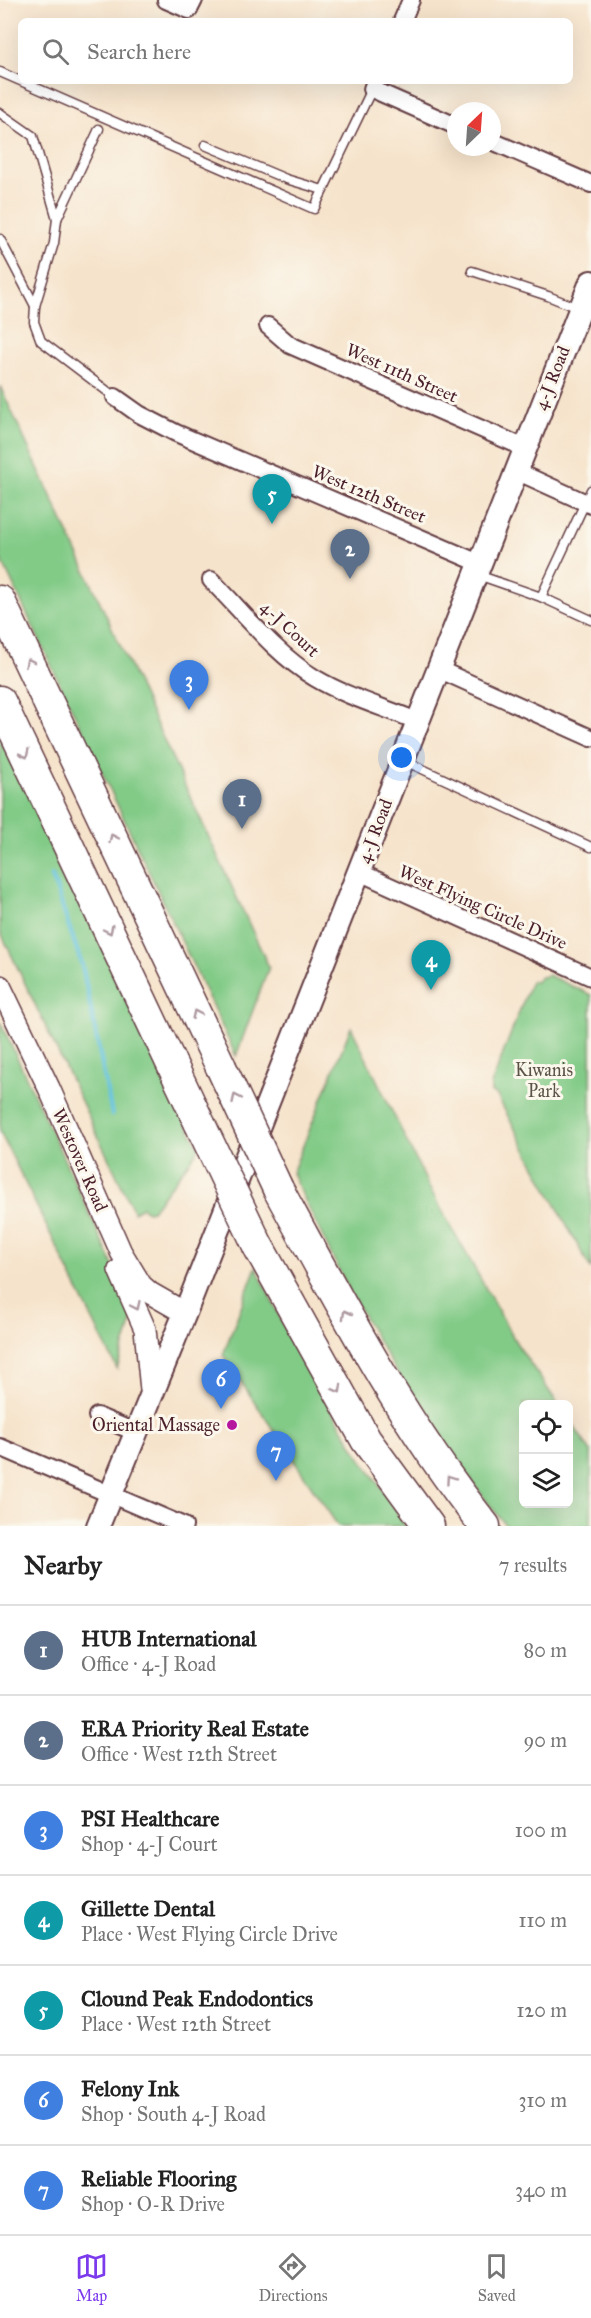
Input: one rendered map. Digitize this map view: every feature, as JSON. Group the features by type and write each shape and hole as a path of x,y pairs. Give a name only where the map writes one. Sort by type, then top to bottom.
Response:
{"highway":[{"path":"0,601 278,1189 401,1409 485,1526"},
{"path":"0,701 258,1246 366,1440 429,1526"}],"main road":[{"name":"4-J Road","path":"98,1526 359,873 417,720 591,282"}],"street":[{"path":"166,0 191,5"},
{"path":"403,18 411,0"},
{"path":"373,85 447,122"},
{"path":"501,145 591,184"},
{"name":"West 11th Street","path":"268,327 290,345 525,448"},
{"name":"West 12th Street","path":"115,397 139,414 176,433 477,568"},
{"path":"516,471 589,499"},
{"name":"4-J Court","path":"211,580 283,654 314,677 347,695 417,720"},
{"path":"438,669 591,738"},
{"name":"West Flying Circle Drive","path":"359,873 591,977"},
{"name":"Westover Road","path":"0,986 49,1088 121,1252 141,1285 184,1313"},
{"path":"121,1252 119,1269 145,1329 151,1390"},
{"path":"97,1416 135,1432"},
{"path":"0,1447 184,1526"}],"lane":[{"path":"0,72 18,80"},
{"path":"28,84 314,209 373,85"},
{"path":"0,113 33,136 57,219"},
{"path":"99,129 57,219 54,243 35,306 34,322 41,341 115,397"},
{"path":"205,145 286,179 323,190"},
{"path":"0,239 35,306"},
{"path":"472,270 580,309"},
{"path":"541,597 589,499"},
{"path":"477,568 591,620"},
{"path":"402,760 591,847"}],"green space":[{"path":"0,386 269,967 236,1056 0,557"},
{"path":"0,732 199,1149 152,1210 147,1211 142,1207 134,1212 0,931"},
{"name":"Kiwanis Park","path":"548,975 591,995 591,1270 496,1094 491,1093 491,1085 531,981 536,982 539,978"},
{"path":"0,1021 135,1312 117,1369 0,1132"},
{"path":"351,1027 429,1187 517,1344 555,1400 519,1400 519,1508 573,1508 573,1425 591,1452 591,1526 506,1526 445,1444 388,1358 354,1299 292,1173"},
{"path":"256,1267 294,1347 357,1452 407,1526 338,1526 223,1355"}],"waterway":[{"path":"52,876 82,965 112,1115"}],"place":[{"name":"Clound Peak Endodontics","path":"272,524"},
{"name":"ERA Priority Real Estate","path":"350,579"},
{"name":"PSI Healthcare","path":"189,710"},
{"name":"HUB International","path":"242,829"},
{"name":"Gillette Dental","path":"431,990"},
{"name":"Felony Ink","path":"221,1409"},
{"name":"Oriental Massage","path":"232,1425"},
{"name":"Reliable Flooring","path":"276,1481"}]}
